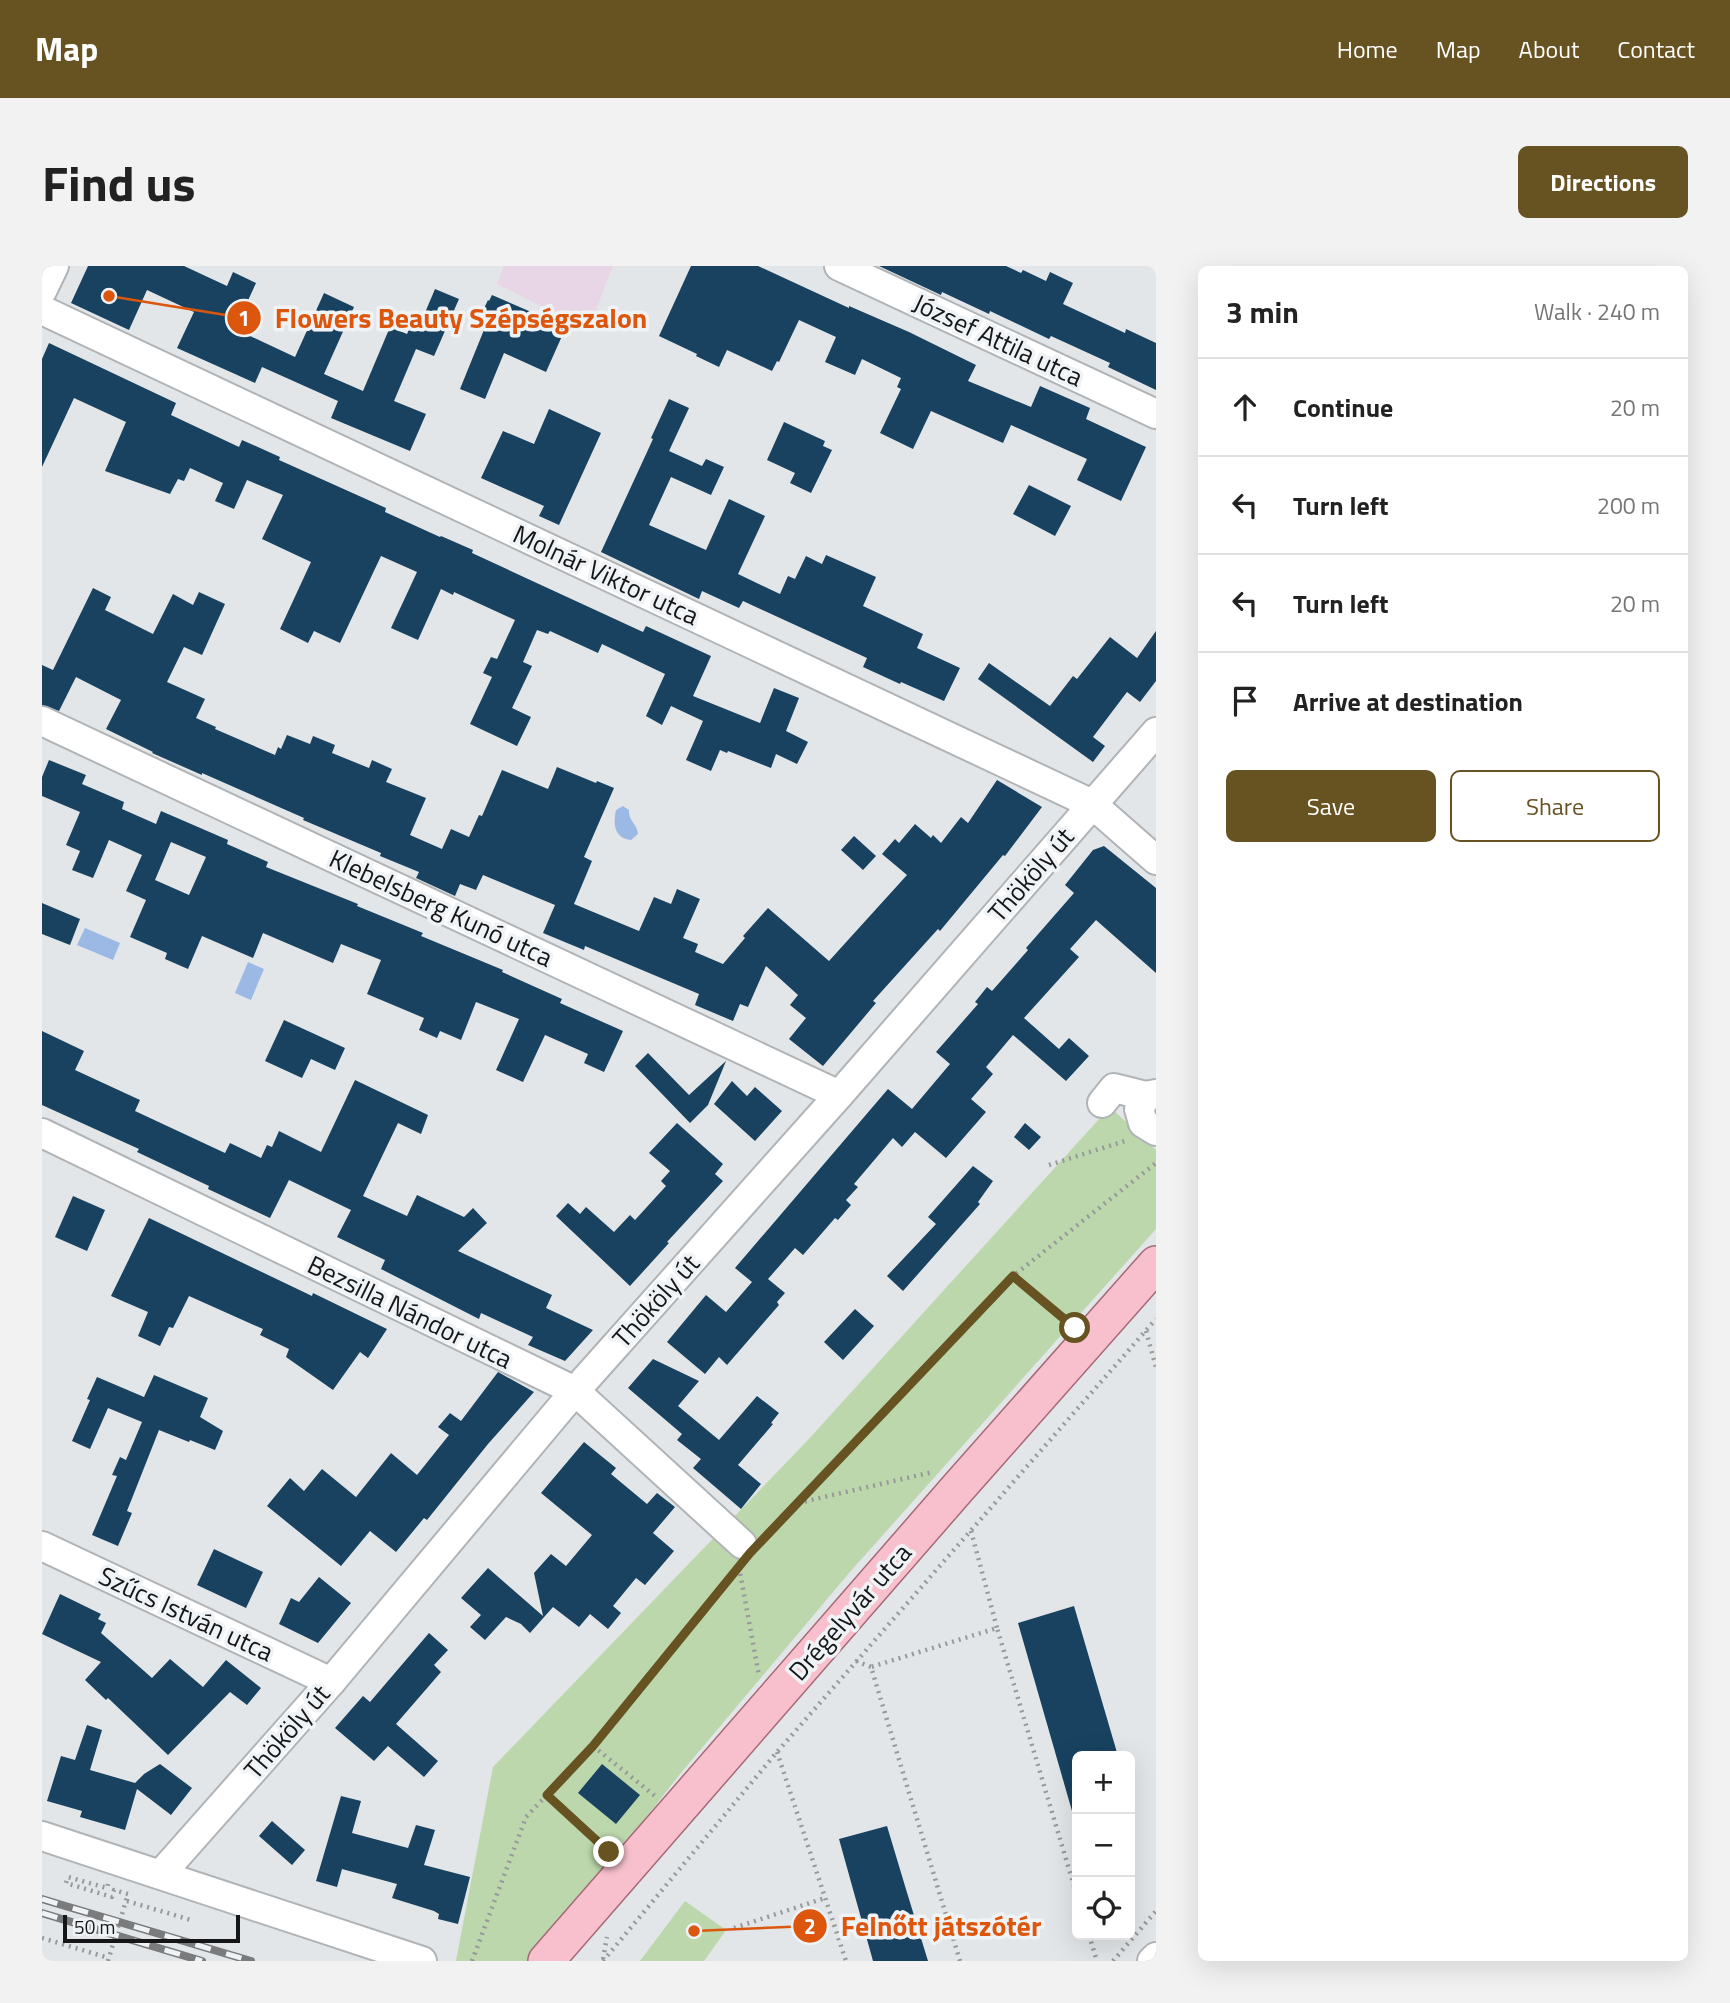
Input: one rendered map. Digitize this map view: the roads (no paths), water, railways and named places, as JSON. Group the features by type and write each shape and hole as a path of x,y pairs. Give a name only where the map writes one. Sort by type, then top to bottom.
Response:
{"main road":[{"name":"Drégelyvár utca","path":"547,1961 1156,1264"}],"street":[{"path":"42,292 54,266"},
{"name":"József Attila utca","path":"839,266 1156,414"},
{"name":"Molnár Viktor utca","path":"42,310 1093,804 1156,860"},
{"name":"Klebelsberg Kunó utca","path":"42,721 839,1095"},
{"name":"Thököly út","path":"161,1874 331,1682 575,1391 839,1095 1156,732"},
{"path":"1101,1103 1114,1088 1151,1095 1139,1109 1143,1123 1156,1131"},
{"name":"Bezsilla Nándor utca","path":"42,1133 575,1391 746,1553"},
{"name":"Szűcs István utca","path":"42,1546 331,1682"},
{"path":"42,1836 422,1961"},
{"path":"1152,1961 1156,1957"}],"water":[{"path":"623,806 629,810 638,834 631,840 621,836 615,825 616,810"},
{"path":"85,928 120,943 113,960 77,945"},
{"path":"248,962 264,969 251,1000 235,993"}],"railway":[{"path":"42,1899 251,1961"},
{"path":"42,1913 202,1961"}],"place":[{"name":"Flowers Beauty Szépségszalon","path":"109,296"},
{"name":"Felnőtt játszótér","path":"694,1931"}]}
